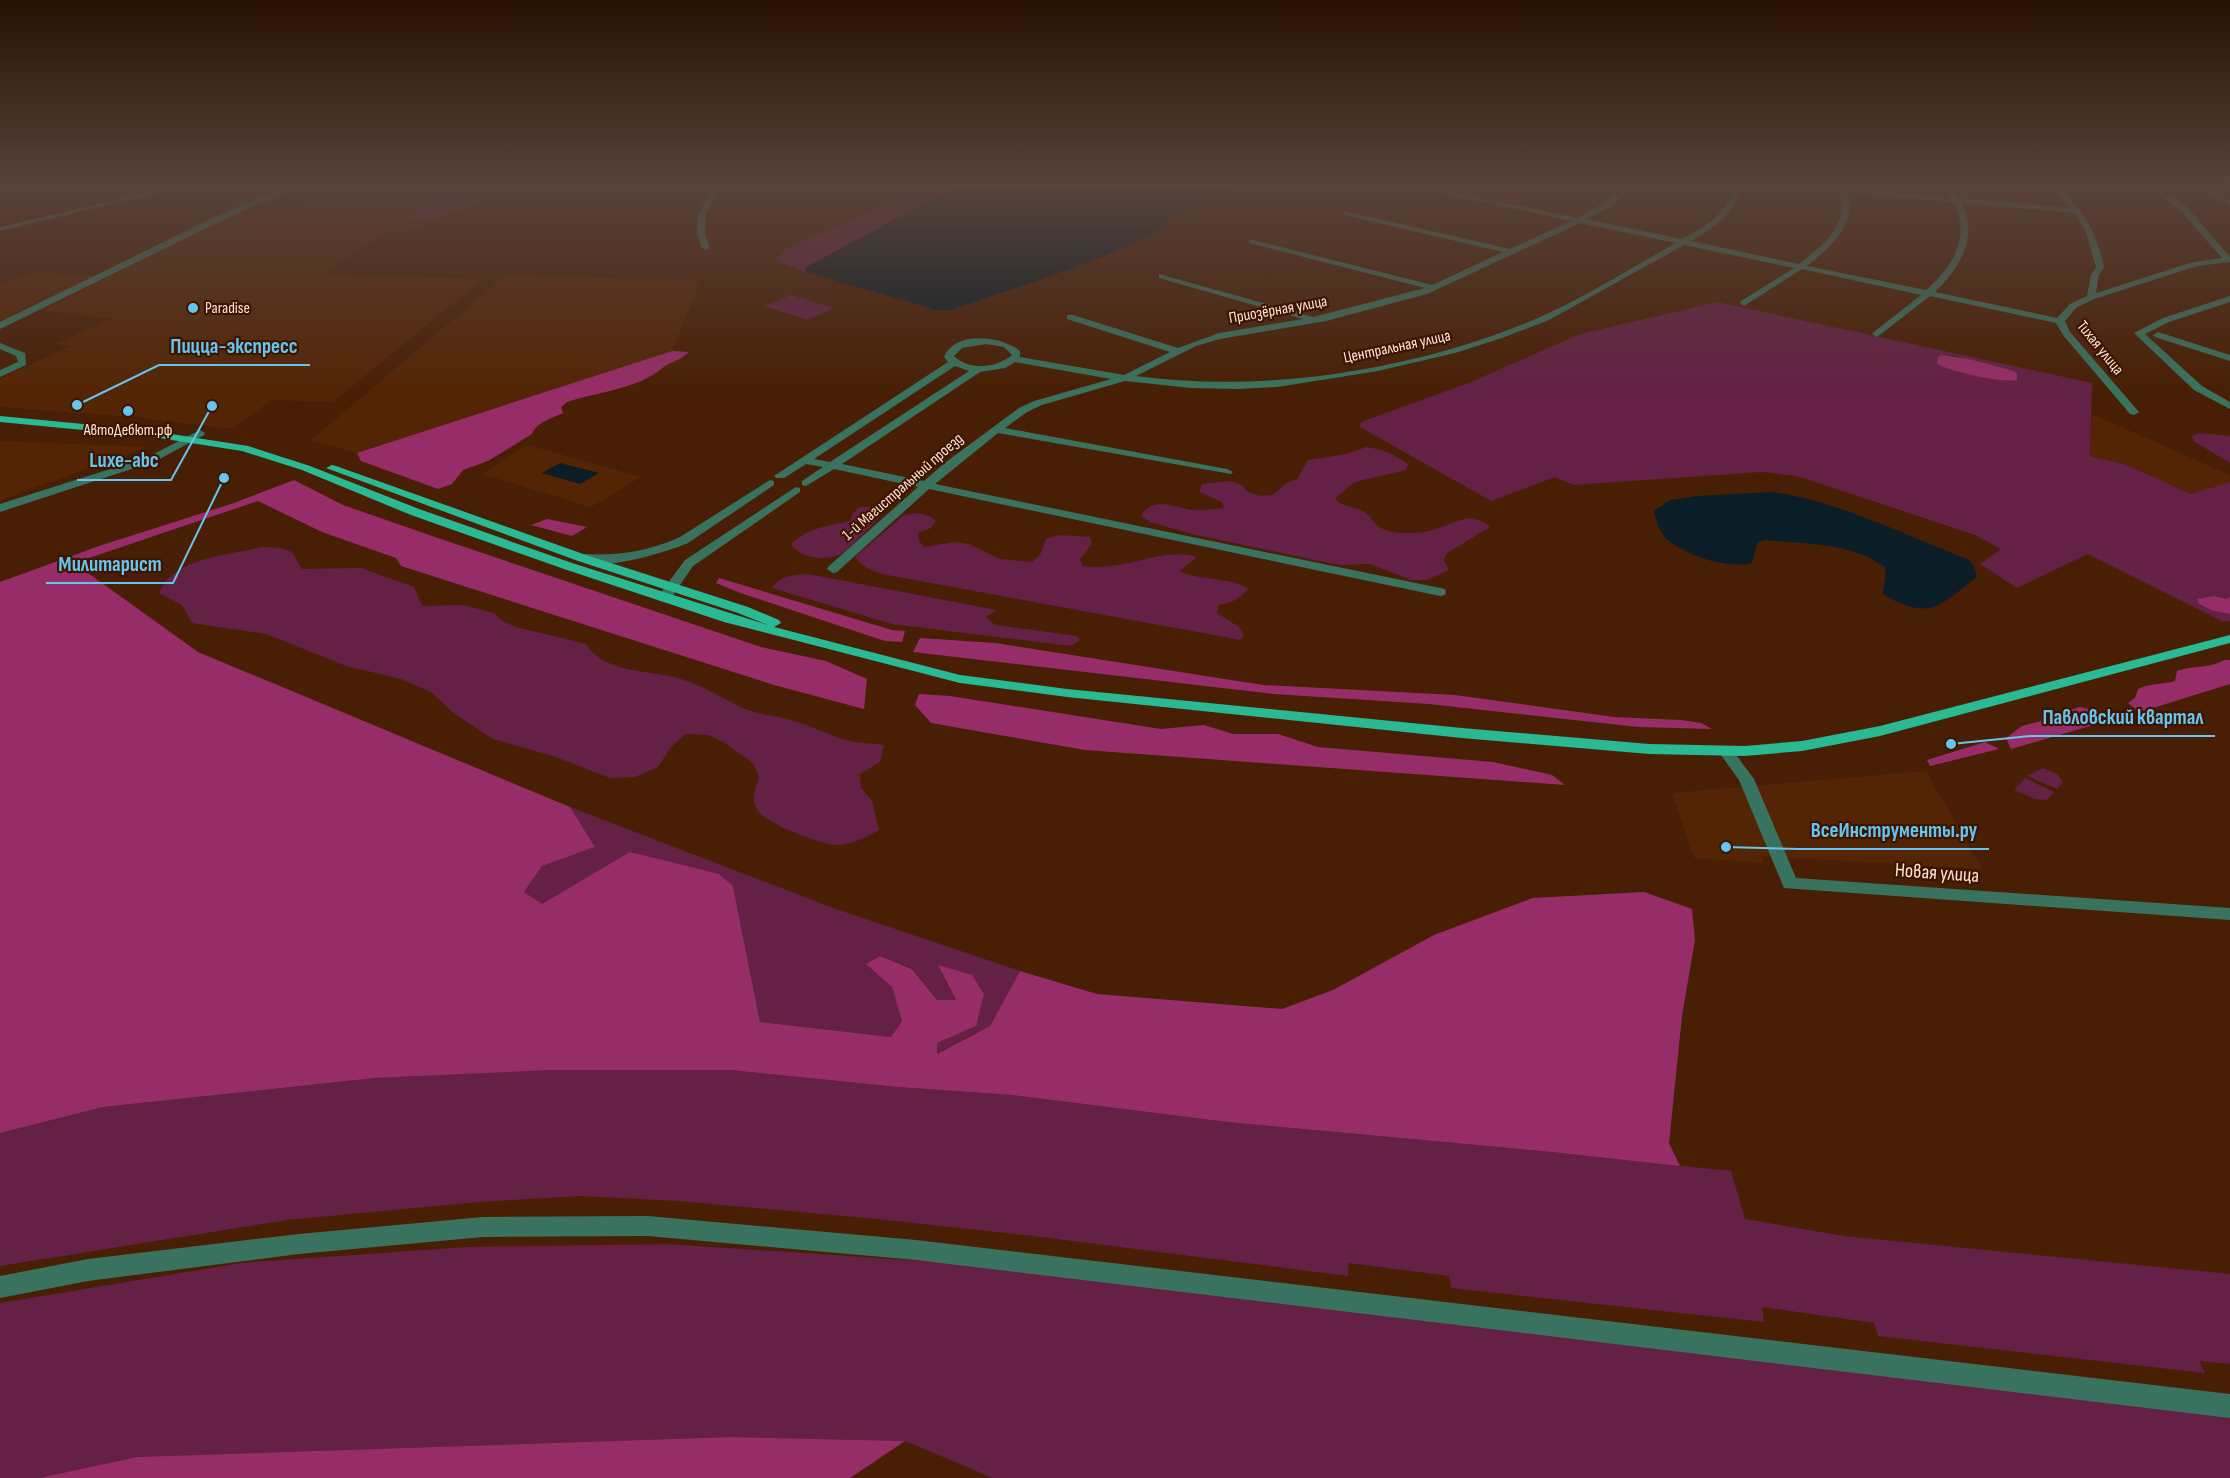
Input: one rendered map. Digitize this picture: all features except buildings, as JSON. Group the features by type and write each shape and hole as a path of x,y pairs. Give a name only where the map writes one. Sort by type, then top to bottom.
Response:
{"main road":[{"path":"0,413 254,444 317,463 582,558 729,619 960,679 1057,692 1497,736 1649,749 1726,751 1802,746 1880,731 2230,639"},
{"path":"0,419 195,436 273,457 415,512 668,593"}],"street":[{"path":"0,326 145,255"},
{"path":"1306,255 1434,288"},
{"name":"Приозёрная улица","path":"1126,377 1178,351 1218,336 1371,308 1434,288 1506,255"},
{"name":"Центральная улица","path":"1013,360 1126,377 1215,386 1261,386 1352,373 1482,343 1546,318 1661,255"},
{"path":"1748,255 2060,321"},
{"path":"1744,303 1815,255"},
{"path":"1877,334 1953,270 1961,255"},
{"name":"Тихая улица","path":"2097,255 2100,267 2095,275 2091,297 2075,303 2064,313 2060,321 2067,333 2134,412"},
{"path":"2091,297 2196,264 2229,260"},
{"path":"1162,276 1314,320"},
{"path":"2230,299 2166,320 2139,333 2198,388 2230,406"},
{"path":"1070,317 1178,351"},
{"path":"2158,335 2230,358"},
{"path":"582,558 629,559 684,540 953,363 980,368 1003,365 1013,360 1017,353 1012,347 986,341 970,343 953,349 949,357 953,363"},
{"path":"0,346 22,356 20,358 23,363 0,374"},
{"path":"668,593 689,563 980,368"},
{"name":"1-й Магистральный проезд","path":"833,569 950,464 1023,410 1038,403 1126,377"},
{"path":"998,430 1227,472"},
{"path":"0,508 152,459 195,436"},
{"path":"805,460 1440,592"},
{"name":"Новая улица","path":"1726,751 1746,779 1790,884 2230,914"},
{"path":"0,1287 88,1270 299,1244 483,1227 648,1226 916,1250 2230,1407"}],"shaded area":[{"path":"151,255 352,255 321,275 483,279 333,402 272,400 232,429 134,417 0,407 0,379 70,346 55,344 111,319 40,310"},
{"path":"780,255 830,255 807,267 805,272 780,262 777,258"},
{"path":"36,272 94,276 0,322 0,284"},
{"path":"506,275 700,281 672,351 357,453 311,440"},
{"path":"791,295 834,308 807,320 764,306"},
{"path":"1718,302 2092,383 2090,456 2127,465 2191,494 2230,482 2230,597 2228,599 2214,596 2207,598 2214,611 2230,614 2230,621 2224,622 2088,554 2017,588 1980,564 2001,549 1975,535 1797,476 1761,472 1573,485 1555,477 1491,501 1360,427 1361,422 1471,382 1580,334","holes":["1951,355 2017,373 1975,375 1957,372"]},
{"path":"672,351 689,352 640,381 567,402 561,407 563,413 541,423 532,434 488,461 463,470 452,484 438,489 361,461 357,453"},
{"path":"1942,355 1969,359 2011,370 2017,373 2017,380 1989,378 1951,370 1937,363 1938,357"},
{"path":"2092,414 2230,475 2230,482 2191,494 2127,465 2090,456"},
{"path":"2199,433 2230,436 2230,463 2195,442 2191,436"},
{"path":"0,441 147,447 0,500"},
{"path":"528,445 641,477 591,507 482,474"},
{"path":"1366,447 1398,457 1408,464 1406,470 1355,482 1335,498 1342,504 1363,511 1379,527 1392,532 1425,532 1470,518 1490,527 1446,554 1444,561 1449,570 1427,580 1411,580 1370,564 1339,565 1319,561 1192,534 1150,522 1141,516 1146,510 1158,504 1198,510 1224,508 1222,502 1199,492 1202,484 1231,481 1242,485 1248,492 1260,496 1273,495 1286,483 1297,479 1308,460 1346,454"},
{"path":"294,480 343,505 435,537 761,647 826,661 867,679 864,709 774,685 401,566 396,558 322,532 258,501 74,563 198,652 570,807 595,847 542,866 524,892 542,904 630,852 719,874 733,886 760,1022 891,1037 902,1021 892,987 866,964 880,956 912,969 937,1000 956,1000 938,965 972,975 984,994 976,1026 937,1043 937,1054 990,1026 1020,971 1097,994 1282,1009 1333,990 1434,935 1533,898 1644,892 1692,909 1695,940 1682,1016 1669,1143 1680,1166 1227,1122 1012,1095 898,1087 730,1070 552,1070 375,1078 103,1107 0,1133 0,582 102,545 234,503"},
{"path":"860,507 874,507 881,513 848,549 839,555 827,558 813,557 801,553 791,545 810,531 850,521 853,513"},
{"path":"918,513 936,521 931,528 918,533 919,541 925,547 954,542 969,544 1000,559 1032,562 1040,555 1046,539 1059,535 1090,537 1092,544 1080,559 1083,566 1113,566 1170,555 1197,557 1179,571 1248,588 1235,600 1219,605 1217,613 1239,627 1244,635 1241,640 882,574 867,568 855,557 904,515"},
{"path":"547,519 587,527 572,536 531,525"},
{"path":"261,547 280,548 292,552 302,569 361,568 414,587 422,606 463,605 494,613 502,621 516,627 586,644 595,654 617,666 681,679 748,710 797,722 844,740 884,745 880,762 860,774 861,788 872,801 879,830 852,842 835,845 805,837 768,820 756,808 754,796 759,777 753,763 725,743 709,735 685,734 671,747 658,767 635,777 610,778 553,756 493,739 452,712 431,692 401,679 346,666 266,634 192,623 182,605 159,593 166,581 189,565"},
{"path":"808,574 997,610 986,617 995,625 1077,636 1080,640 1072,646 892,624 772,588 783,578"},
{"path":"719,578 892,630 905,631 902,642 885,641 738,592 716,583"},
{"path":"2214,596 2227,599 2230,597 2230,614 2214,611 2199,604 2197,599"},
{"path":"920,638 995,643 1263,685 1455,695 1614,717 1681,720 1701,723 1712,729 1638,727 1429,704 1274,694 913,652"},
{"path":"2230,660 2230,684 2140,712 2128,703 2135,698 2138,689 2175,681 2177,671 2213,665"},
{"path":"919,694 950,696 1161,729 1204,725 1233,734 1278,734 1318,747 1493,762 1552,775 1565,785 1085,750 931,723 915,705"},
{"path":"2080,707 2097,711 2107,721 2011,749 2006,738 2022,726 2041,721 2042,715 2058,714"},
{"path":"1985,742 1999,749 1930,766 1927,760"},
{"path":"2043,768 2057,774 2063,782 2057,789 2027,776"},
{"path":"1926,771 1982,869 1762,856 1764,863 1694,858 1672,793"},
{"path":"2025,778 2054,792 2047,800 2035,799 2014,790"},
{"path":"570,807 836,909 1020,971 990,1026 936,1054 937,1043 976,1026 938,966 956,1000 937,1000 912,968 880,956 867,964 892,987 902,1021 891,1037 760,1022 733,886 631,852 542,905 524,892 542,866 595,847"},
{"path":"552,1070 730,1070 898,1087 1012,1095 1227,1122 1731,1171 1745,1219 1844,1236 2230,1274 2230,1364 2199,1361 2205,1373 1878,1336 1874,1323 1762,1307 1764,1322 1451,1288 1449,1276 1349,1263 1348,1276 1033,1236 867,1218 678,1201 581,1196 479,1202 287,1220 0,1266 0,1133 103,1107 375,1078"},
{"path":"667,1244 952,1263 2230,1414 2230,1478 993,1478 905,1441 731,1437 137,1457 39,1478 0,1478 0,1303 241,1263 467,1247"},
{"path":"731,1437 905,1441 850,1478 39,1478 137,1457"}],"water":[{"path":"828,255 1106,255 951,310 937,310 805,272 806,267"},
{"path":"560,463 599,473 580,484 542,473"},
{"path":"1771,492 1821,503 1897,530 1969,560 1974,566 1977,577 1938,605 1927,608 1914,607 1883,594 1885,567 1857,553 1827,546 1764,540 1757,543 1752,563 1719,563 1696,556 1668,540 1659,527 1654,511 1670,500 1697,496"}],"place":[{"name":"Paradise","path":"193,308"},
{"name":"Пицца-экспресс","path":"77,405"},
{"name":"Luxe-abc","path":"212,406"},
{"name":"АвтоДебют.рф","path":"128,411"},
{"name":"Милитарист","path":"224,478"},
{"name":"Павловский квартал","path":"1951,744"},
{"name":"ВсеИнструменты.ру","path":"1726,847"}]}
